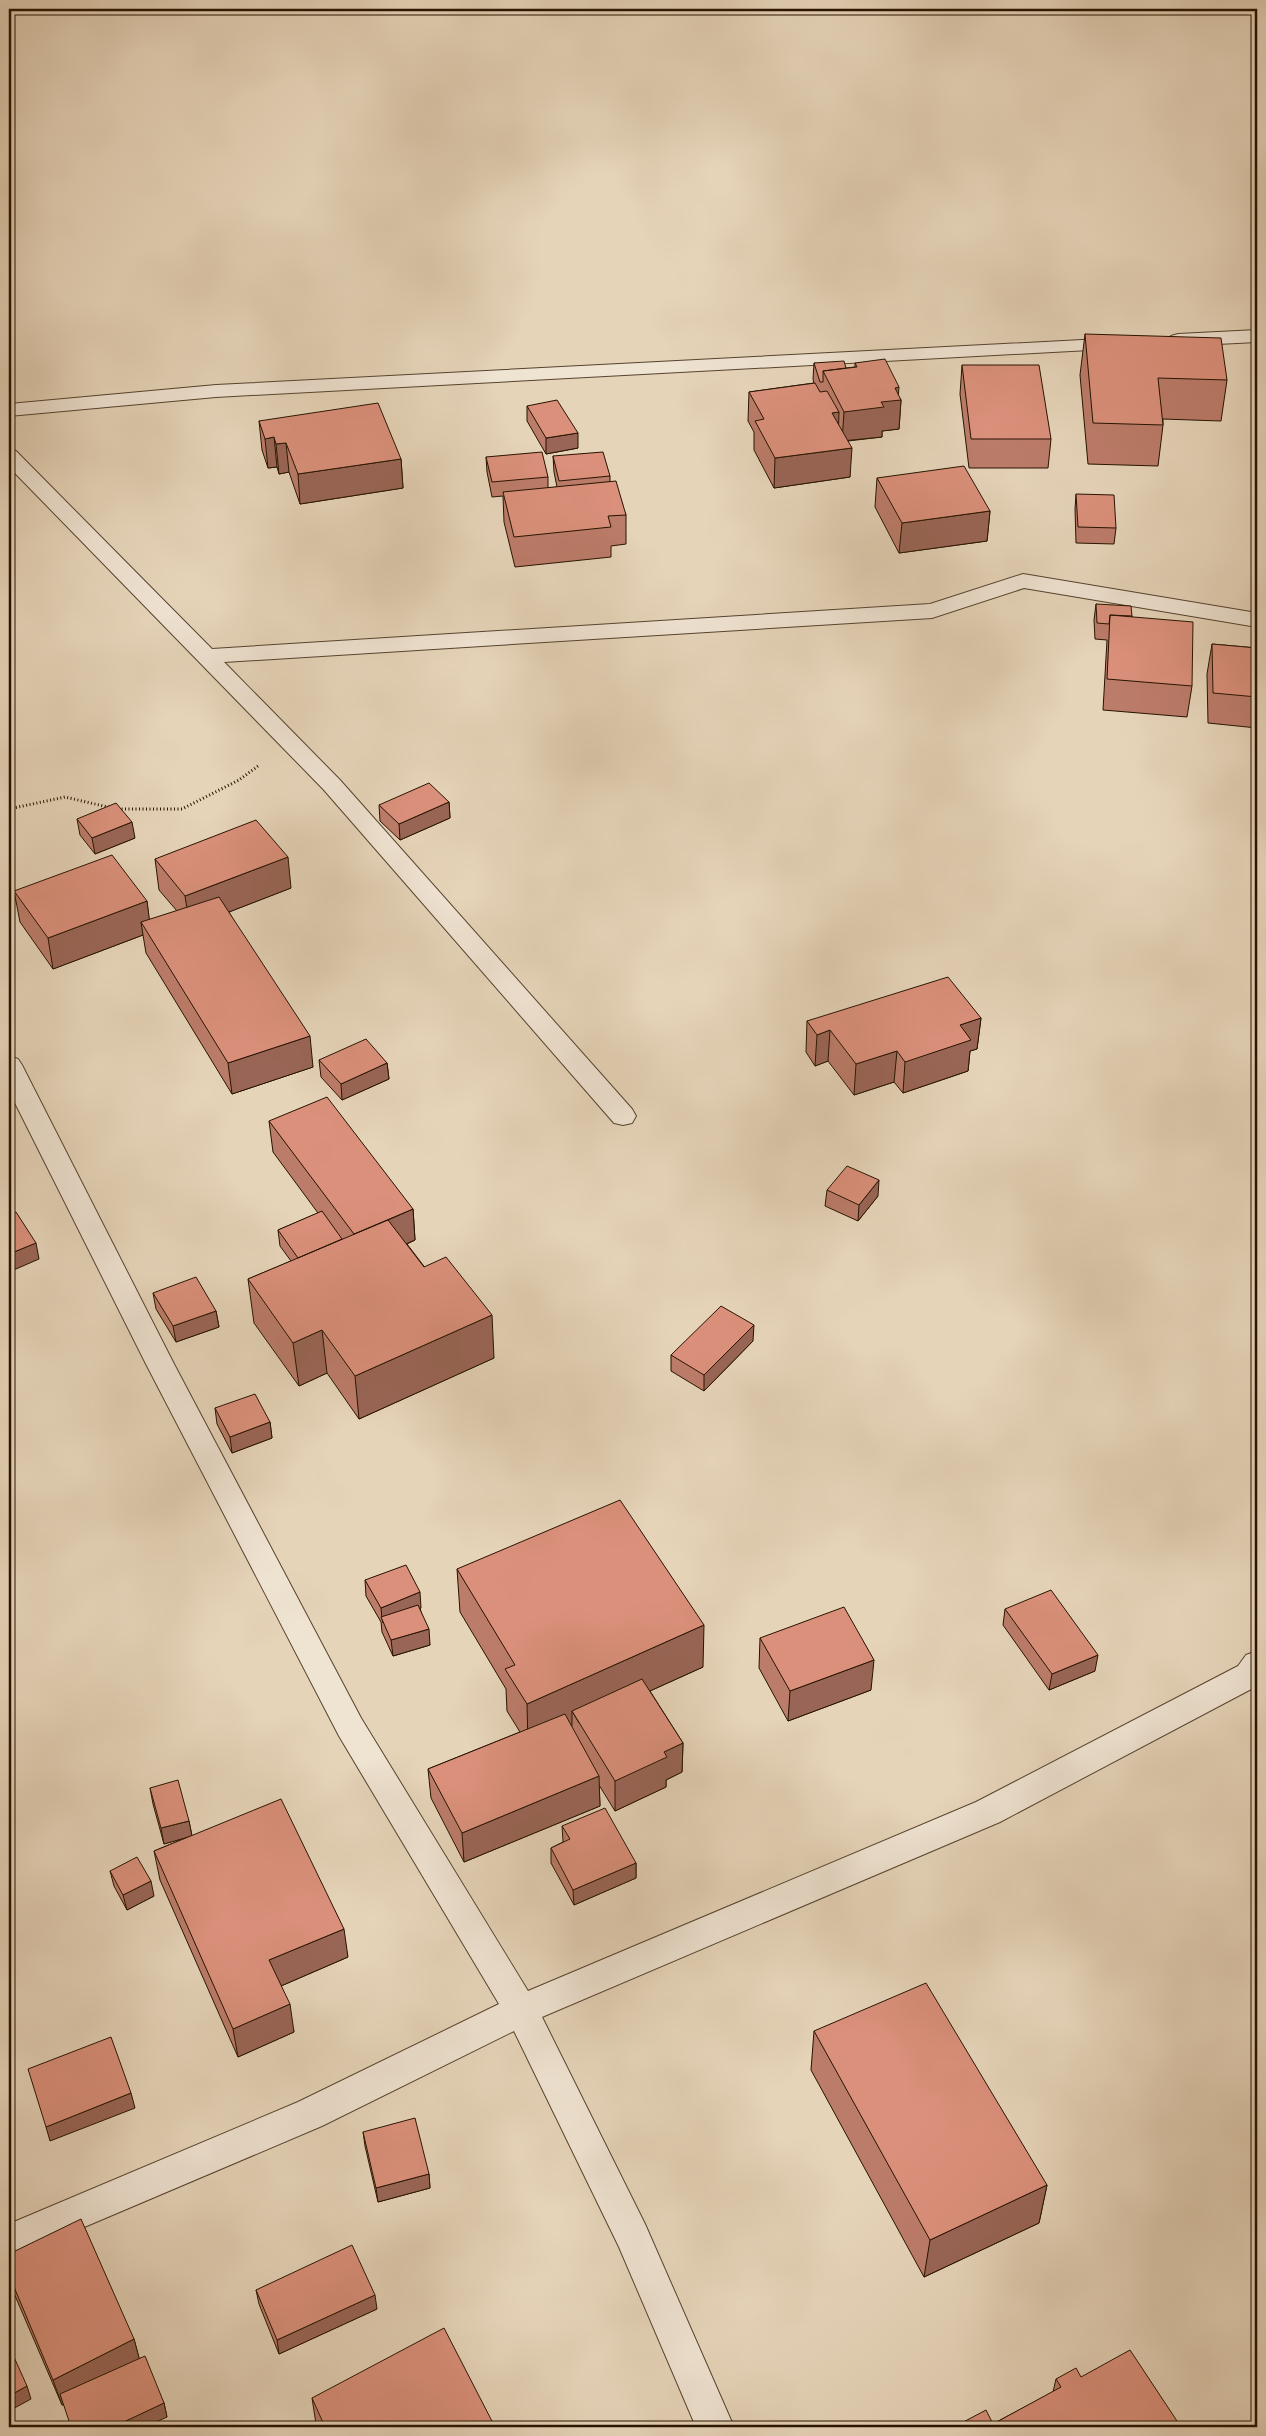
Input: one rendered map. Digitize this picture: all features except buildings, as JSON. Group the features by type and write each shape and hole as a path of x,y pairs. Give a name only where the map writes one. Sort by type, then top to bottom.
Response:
{"street":[{"path":"9,410 216,391 780,360 1002,351 1257,336"},
{"path":"9,455 332,785 623,1116"},
{"path":"206,656 932,611 1023,582 1257,620"},
{"path":"9,1065 160,1364 350,1727 521,2010 632,2236 715,2427"},
{"path":"9,2242 310,2114 521,2010 988,1812 1249,1676 1257,1664"}],"path":[{"path":"9,809 65,797 121,810 182,809 239,780 291,743"}]}
